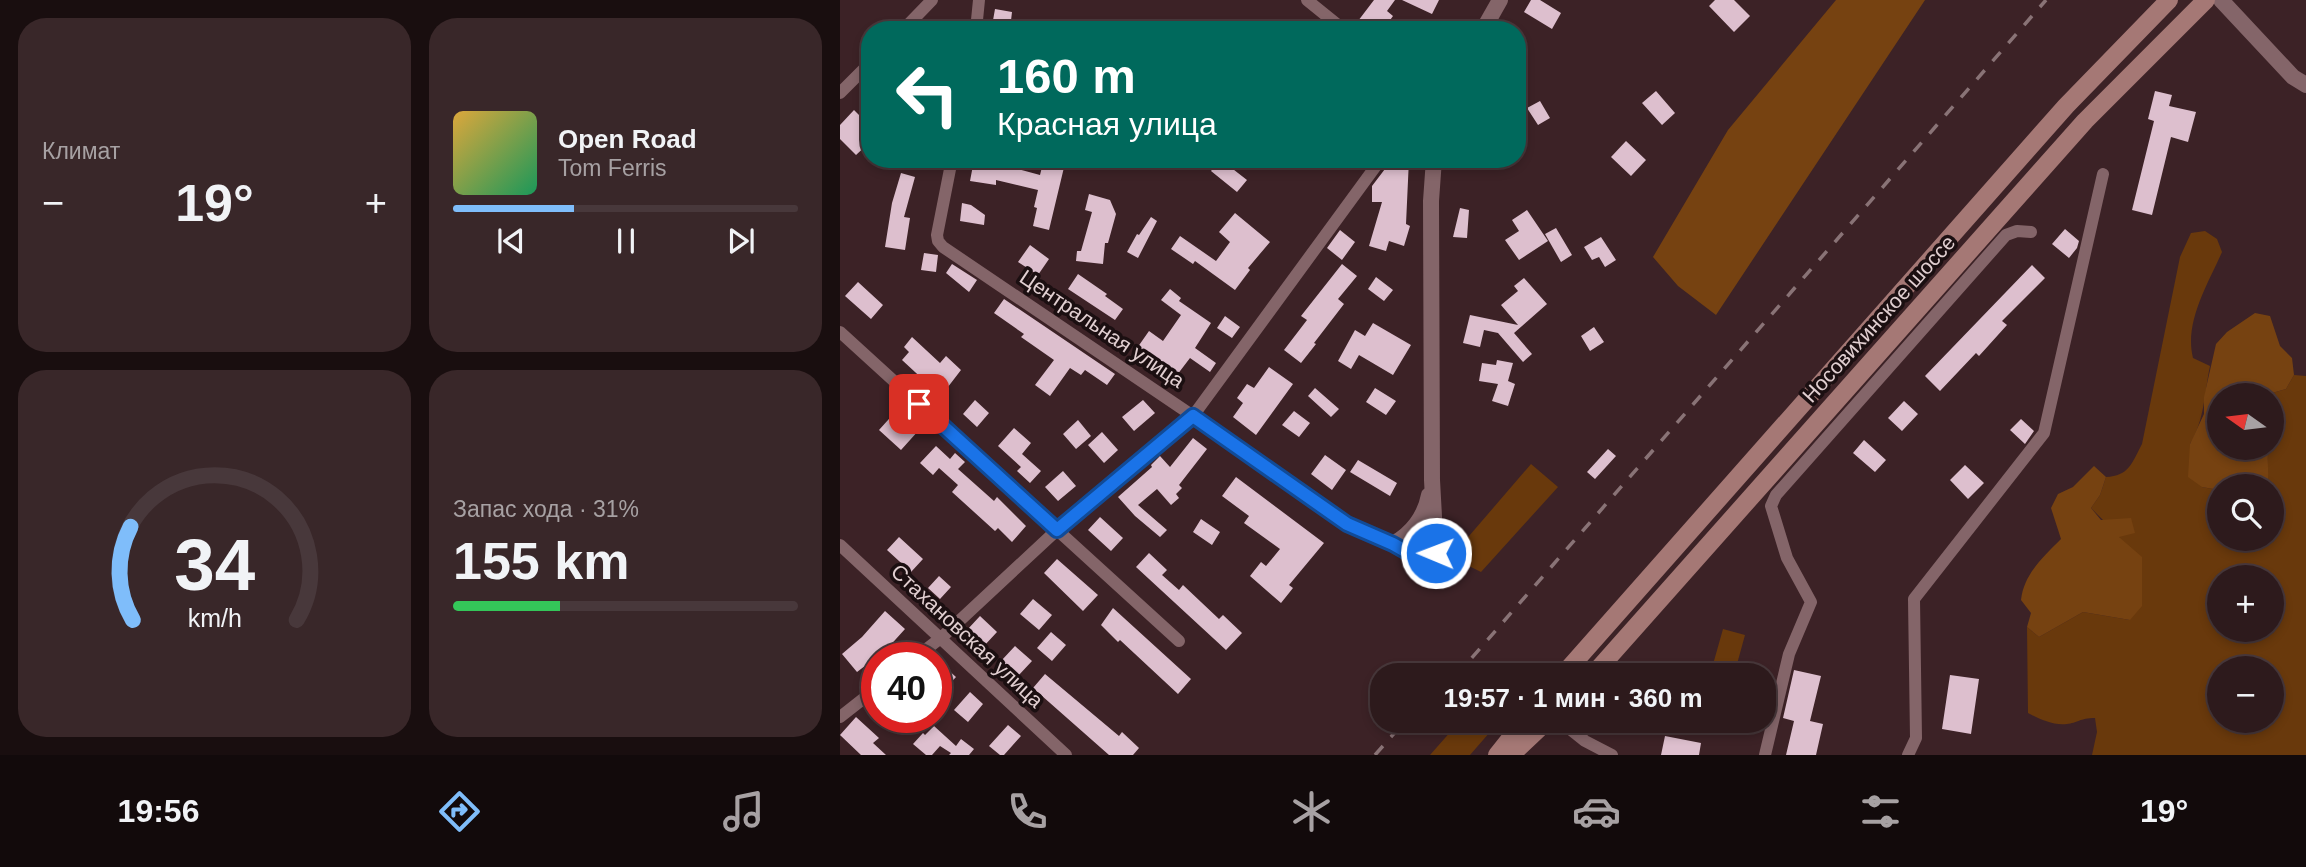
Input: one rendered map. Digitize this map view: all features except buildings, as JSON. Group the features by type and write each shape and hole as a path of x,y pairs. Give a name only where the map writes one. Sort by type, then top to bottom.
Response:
{"main road":[{"name":"Носовихинское шоссе","path":"1573,663 2066,106 2169,0"},
{"name":"Носовихинское шоссе","path":"1604,663 2085,121 2206,0"},
{"path":"1497,755 1514,733"},
{"path":"1511,755 1534,733"}],"street":[{"path":"912,21 932,0"},
{"path":"977,21 979,0"},
{"path":"1307,0 1333,21"},
{"path":"1488,21 1500,0"},
{"path":"2221,0 2293,77 2306,85"},
{"path":"840,93 861,72"},
{"name":"Центральная улица","path":"949,168 937,235 938,242 943,247 1193,416 1333,516 1421,560 1433,558 1436,553 1432,480"},
{"path":"936,642 1057,530 1193,416 1374,168"},
{"path":"1393,544 1404,538 1418,522 1428,500 1432,480 1431,201 1433,168"},
{"path":"1908,755 1916,738 1914,600 2044,433 2104,174"},
{"path":"1765,755 1789,654 1811,602 1787,558 1771,506 1776,495 2006,235 2017,231 2031,232"},
{"path":"840,332 1179,641"},
{"name":"Стахановская улица","path":"840,545 1066,755"},
{"path":"840,717 861,701"},
{"path":"1575,733 1612,755"}],"shaded area":[{"path":"1836,0 1925,0 1716,315 1678,286 1653,257 1728,130"},
{"path":"2205,231 2217,239 2222,252 2199,304 2191,344 2193,358 2210,366 2201,416 2190,444 2202,487 2207,488 2207,551 2284,551 2284,474 2267,474 2268,460 2284,460 2284,390 2294,375 2306,376 2306,755 2092,755 2097,732 2095,718 2057,724 2028,713 2027,627 2039,637 2083,612 2130,620 2119,536 2091,508 2100,495 2106,477 2125,471 2142,444 2180,257 2191,233"},
{"path":"2255,313 2270,316 2280,346 2292,358 2294,375 2286,389 2284,383 2207,383 2216,344 2227,332"},
{"path":"2207,384 2207,460 2268,460 2268,474 2207,474 2207,488 2188,477 2190,444 2204,414"},
{"path":"1531,464 1558,487 1481,572 1469,566 1463,543"},
{"path":"2094,466 2106,477 2100,495 2091,508 2101,520 2131,518 2135,533 2119,537 2142,557 2142,606 2130,620 2083,612 2039,637 2027,627 2031,613 2021,600 2023,591 2035,566 2061,539 2051,508 2058,494 2073,487"},
{"path":"1723,629 1745,635 1737,663 1713,663"},
{"path":"1449,733 1489,733 1470,755 1430,755"}],"railway":[{"path":"1467,663 2046,0"},
{"path":"1375,755 1394,733"}],"route":[{"path":"919,404 1057,530 1193,416 1280,480 1347,524 1393,544 1421,560 1433,558 1436,553"}]}
